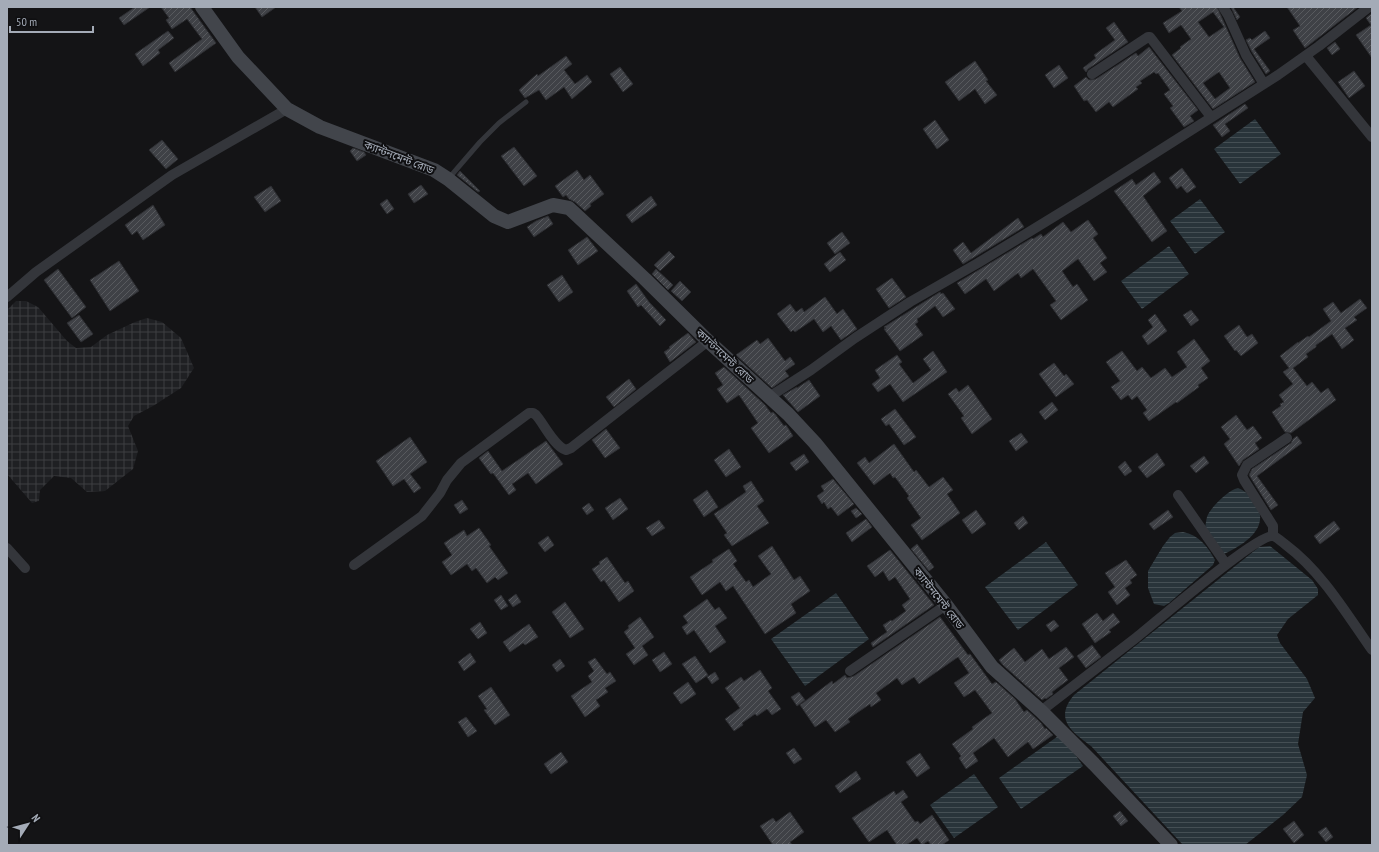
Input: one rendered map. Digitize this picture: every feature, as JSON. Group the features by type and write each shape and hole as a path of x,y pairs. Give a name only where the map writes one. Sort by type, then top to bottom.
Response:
{"main road":[{"name":"ক্যান্টনমেন্ট রোড","path":"202,7 238,57 287,109 320,127 434,170 448,179 494,216 508,222 553,205 569,208 645,279 708,341 788,414 815,443 946,605 992,667 1041,711 1171,845"}],"street":[{"path":"1223,7 1246,55 1264,84"},
{"path":"769,397 910,302 978,263 1086,197 1264,84 1306,56 1369,7"},
{"path":"1092,74 1150,37 1211,117"},
{"path":"1306,56 1372,138"},
{"path":"7,297 36,272 172,175 287,109"},
{"path":"354,565 422,516 440,494 447,480 461,464 529,413 536,415 562,449 566,450 571,448 708,341"},
{"path":"1273,536 1273,526 1242,475 1247,465 1287,438"},
{"path":"1178,495 1226,564"},
{"path":"1041,711 1137,637 1226,564 1263,538 1273,536 1300,556 1333,594 1372,650"},
{"path":"7,548 25,568"},
{"path":"850,671 946,605"}],"lane":[{"path":"448,179 499,123 526,102"}],"shaded area":[{"path":"1255,119 1281,154 1240,184 1214,149"},
{"path":"1200,199 1225,232 1195,254 1170,221"},
{"path":"1169,246 1189,274 1142,309 1121,281"},
{"path":"16,301 26,301 38,307 67,341 76,348 91,347 107,335 147,318 162,322 181,338 194,368 181,388 134,416 128,426 138,451 133,469 105,491 87,492 71,478 54,476 40,490 39,501 32,503 7,474 7,310"},
{"path":"1238,488 1248,494 1256,504 1260,513 1260,521 1257,529 1246,542 1222,555 1205,527 1207,518 1209,513 1220,500 1229,492"},
{"path":"1183,532 1194,536 1206,546 1215,560 1213,565 1169,603 1164,606 1154,604 1148,588 1148,571 1170,537 1175,533"},
{"path":"1046,542 1078,585 1018,630 985,587"},
{"path":"1270,546 1312,580 1318,589 1318,595 1288,619 1277,635 1280,643 1307,679 1315,698 1303,712 1298,744 1307,775 1302,797 1283,815 1245,845 1183,845 1091,746 1072,730 1065,718 1065,711 1068,703 1074,695 1259,547"},
{"path":"836,593 869,639 805,686 771,639"},
{"path":"1061,734 1083,766 1021,809 999,778"},
{"path":"974,774 998,807 954,838 930,805"}],"building":[{"path":"135,7 150,7 124,25 119,18"},
{"path":"161,7 190,7 216,43 175,72 169,63 202,39 187,19 172,29 166,20 169,18"},
{"path":"255,7 276,7 262,17"},
{"path":"1179,7 1217,7 1240,58 1255,82 1213,109 1172,55 1191,39 1181,25 1169,33 1163,23 1182,11","holes":["1213,12 1224,27 1209,37 1198,22","1219,72 1230,88 1215,99 1203,83"]},
{"path":"1231,7 1233,7 1240,17 1237,20"},
{"path":"1287,7 1358,7 1305,48 1293,30 1300,26"},
{"path":"1372,13 1372,58 1356,35 1371,25 1366,18"},
{"path":"1114,22 1128,42 1088,69 1086,72 1083,68 1096,58 1094,55 1115,40 1106,28"},
{"path":"168,31 174,38 158,50 160,53 143,66 135,54"},
{"path":"1265,31 1270,38 1254,49 1270,71 1266,74 1246,40 1250,38 1252,40"},
{"path":"1335,42 1340,49 1332,55 1327,48"},
{"path":"1149,47 1198,110 1190,116 1194,121 1184,127 1170,108 1173,106 1164,94 1170,90 1158,73 1156,74 1154,72 1140,81 1142,83 1136,87 1138,89 1113,107 1109,102 1096,112 1087,100 1084,101 1074,86 1086,77 1089,80 1096,79 1136,53 1138,56"},
{"path":"566,56 572,64 564,70 575,84 587,75 592,82 572,99 564,87 546,100 539,90 525,98 519,90 537,74 538,76"},
{"path":"975,61 988,80 986,81 997,95 985,104 975,89 959,101 945,82"},
{"path":"1059,65 1068,78 1054,88 1045,75"},
{"path":"620,67 633,84 623,92 610,74"},
{"path":"1354,71 1365,86 1349,98 1338,82"},
{"path":"1245,104 1248,108 1225,124 1230,131 1222,137 1213,125"},
{"path":"935,120 949,140 937,149 923,129"},
{"path":"162,140 178,159 166,169 149,150"},
{"path":"514,147 537,176 524,186 501,156"},
{"path":"353,148 364,152 366,155 357,161 350,151"},
{"path":"1182,168 1196,187 1187,193 1181,186 1177,189 1169,178"},
{"path":"577,170 584,180 590,175 604,194 590,204 591,206 585,211 566,195 563,197 555,186"},
{"path":"460,171 480,191 478,192 457,175"},
{"path":"1154,172 1161,182 1143,196 1167,231 1152,242 1114,191 1132,179 1136,185"},
{"path":"421,185 428,194 414,203 408,194"},
{"path":"271,186 281,201 265,212 254,197"},
{"path":"651,196 657,205 632,223 626,215"},
{"path":"387,199 394,209 387,214 380,204"},
{"path":"153,205 165,225 143,240 137,231 132,235 125,225"},
{"path":"548,216 553,224 534,237 527,227"},
{"path":"1018,218 1024,227 963,264 953,250 963,242 971,253"},
{"path":"1088,220 1098,234 1093,238 1107,258 1100,263 1107,272 1094,281 1078,259 1062,271 1073,287 1077,284 1088,300 1061,320 1050,305 1056,301 1033,269 1021,278 1018,273 994,291 986,279 965,294 957,283 1032,238 1033,239 1041,234 1043,237 1063,222 1071,232"},
{"path":"842,232 850,243 835,254 827,243"},
{"path":"587,237 598,251 578,265 568,250"},
{"path":"669,251 675,257 660,271 654,265"},
{"path":"840,252 846,260 830,272 824,264"},
{"path":"119,261 139,291 110,311 90,280"},
{"path":"58,269 86,307 72,318 44,280"},
{"path":"656,269 673,285 668,290 652,274"},
{"path":"562,275 573,292 559,302 547,285"},
{"path":"892,278 906,297 889,308 876,289"},
{"path":"680,281 691,292 682,301 671,291"},
{"path":"636,284 649,302 666,320 660,326 641,305 638,307 627,291"},
{"path":"940,292 941,294 943,293 955,309 943,317 935,306 917,319 918,322 915,324 923,335 900,351 884,327"},
{"path":"825,297 837,314 843,309 857,329 841,340 831,326 823,332 814,319 795,332 793,330 791,332 777,314 790,304 796,312 802,308 804,312"},
{"path":"1360,299 1367,308 1354,317 1357,320 1345,328 1354,340 1342,349 1332,334 1316,345 1316,347 1306,354 1308,357 1293,368 1307,386 1312,382 1321,393 1328,388 1336,400 1291,433 1285,432 1272,412 1284,402 1279,395 1293,384 1283,372 1289,368 1280,356 1298,342 1308,336 1309,337 1331,321 1323,309 1333,302 1341,313"},
{"path":"1191,310 1199,320 1191,326 1183,315"},
{"path":"1155,314 1167,331 1148,345 1142,336 1153,327 1148,320"},
{"path":"79,315 93,334 81,342 67,323"},
{"path":"1239,325 1247,337 1252,334 1258,343 1241,356 1236,350 1235,351 1224,336"},
{"path":"688,333 696,342 670,362 664,352"},
{"path":"768,338 785,361 790,357 795,364 785,371 789,376 772,388 736,355 757,340 760,344"},
{"path":"1194,339 1210,361 1201,368 1208,378 1198,385 1199,387 1149,421 1143,413 1147,410 1137,396 1132,400 1128,395 1121,400 1111,387 1120,381 1106,362 1122,351 1137,371 1142,367 1151,378 1165,368 1172,377 1187,367 1177,352"},
{"path":"933,351 947,372 903,402 890,384 878,392 872,384 880,378 875,370 897,355 902,362 899,364 913,383 931,370 923,359"},
{"path":"1054,363 1064,376 1066,374 1074,384 1056,397 1039,374"},
{"path":"724,367 765,405 771,413 773,412 784,426 786,425 793,436 769,453 751,428 758,423 739,395 727,403 717,389 723,385 715,373"},
{"path":"629,379 636,389 614,407 606,397"},
{"path":"809,380 820,396 798,412 783,395"},
{"path":"968,385 992,419 972,434 961,418 964,416 948,394 956,388 959,392"},
{"path":"1052,402 1058,410 1045,420 1039,412"},
{"path":"895,409 916,437 904,445 889,424 886,426 881,419"},
{"path":"1236,415 1247,430 1253,426 1262,438 1255,443 1259,449 1243,460 1239,466 1224,444 1230,439 1221,427"},
{"path":"606,429 620,448 605,458 592,440"},
{"path":"1021,433 1028,442 1016,451 1009,441"},
{"path":"1297,436 1302,443 1257,476 1278,505 1271,510 1249,475 1252,469 1291,443"},
{"path":"410,437 427,462 410,474 421,488 414,493 404,479 393,486 376,461"},
{"path":"546,441 563,464 536,484 528,473 512,484 516,490 509,495 493,473 491,474 479,458 488,451 502,471"},
{"path":"894,444 914,472 916,470 929,487 943,477 953,490 947,494 960,513 922,540 911,525 921,518 907,498 909,496 895,477 893,478 890,473 874,485 857,463 865,457 869,463"},
{"path":"729,449 741,467 726,477 714,460"},
{"path":"1157,453 1165,465 1147,478 1138,467"},
{"path":"804,454 809,462 796,471 790,463"},
{"path":"1204,456 1209,463 1196,473 1190,466"},
{"path":"1125,461 1132,471 1125,476 1118,467"},
{"path":"833,479 854,504 838,516 831,507 828,509 824,502 822,504 817,496 824,491 821,486"},
{"path":"751,481 764,501 757,506 769,523 732,546 724,535 727,533 714,514 746,492 743,486"},
{"path":"707,490 718,507 704,517 693,500"},
{"path":"620,498 628,509 613,520 605,508"},
{"path":"462,500 468,509 460,514 454,505"},
{"path":"589,503 594,510 587,515 582,508"},
{"path":"856,508 862,514 856,518 851,511"},
{"path":"976,510 986,524 972,534 962,520"},
{"path":"1168,510 1173,517 1154,530 1149,524"},
{"path":"1023,516 1028,523 1019,530 1014,523"},
{"path":"866,519 872,527 852,542 846,533"},
{"path":"659,520 665,528 652,536 646,528"},
{"path":"1334,521 1340,529 1320,544 1314,536"},
{"path":"479,528 491,545 489,546 508,573 498,580 495,577 487,583 476,568 472,571 467,564 451,575 442,562 452,555 444,543 464,530 467,536"},
{"path":"548,536 554,545 545,552 538,543"},
{"path":"917,544 934,567 929,571 911,549"},
{"path":"772,546 794,580 800,576 810,591 791,604 796,613 765,634 733,586 726,591 720,582 702,595 690,577 713,562 712,560 729,549 737,561 733,564 746,582 749,580 753,587 771,574 758,556"},
{"path":"890,550 934,605 873,647 871,643 887,632 883,625 891,620 892,621 906,611 902,605 910,599 895,577 889,581 883,571 875,577 867,566"},
{"path":"607,557 625,583 628,581 634,591 619,602 604,580 601,582 592,569"},
{"path":"1126,560 1137,575 1130,580 1132,583 1125,588 1130,595 1117,605 1108,592 1115,587 1105,573"},
{"path":"516,594 521,602 513,607 508,600"},
{"path":"501,595 508,606 501,610 494,600"},
{"path":"707,599 715,610 719,607 727,618 715,626 726,642 710,653 694,630 687,635 682,627 688,623 683,616"},
{"path":"565,602 584,629 570,638 552,612"},
{"path":"1097,613 1103,621 1113,613 1120,622 1109,630 1111,632 1095,643 1082,624"},
{"path":"640,617 654,637 642,646 648,655 634,665 626,654 635,648 624,632 629,628 628,626"},
{"path":"940,617 992,684 996,682 1015,699 1024,712 1027,710 1041,723 1045,729 1046,728 1053,735 1033,749 1028,742 1008,757 994,738 973,753 978,761 966,769 959,758 961,756 952,744 992,713 975,690 964,697 954,683 969,673 958,657 919,684 914,677 902,685 897,678 876,693 881,700 871,707 870,704 848,719 850,722 835,732 826,720 815,727 800,705 832,681 833,684 845,675 847,678 854,676"},
{"path":"1054,620 1059,626 1051,632 1046,625"},
{"path":"480,622 487,633 478,639 470,629"},
{"path":"529,624 538,637 525,645 523,643 510,652 503,642"},
{"path":"1092,645 1101,657 1086,668 1077,656"},
{"path":"1066,647 1074,657 1059,668 1068,680 1052,692 1053,694 1042,700 999,660 1014,648 1025,662 1042,649 1049,659"},
{"path":"664,652 672,664 660,672 652,660"},
{"path":"470,653 476,662 464,671 458,662"},
{"path":"695,656 708,675 696,683 682,664"},
{"path":"595,658 607,674 610,672 616,681 605,688 608,692 596,700 600,706 585,717 571,696 592,682 588,676 594,671 588,662"},
{"path":"560,659 565,666 557,672 552,665"},
{"path":"760,670 772,688 768,691 781,709 772,715 767,709 757,716 755,714 734,731 725,719 740,708 725,688 741,677 744,681"},
{"path":"715,672 719,679 712,684 707,677"},
{"path":"688,682 696,694 681,704 673,693"},
{"path":"491,687 510,715 495,725 484,710 487,709 478,696"},
{"path":"799,692 805,700 797,706 791,697"},
{"path":"466,717 477,731 468,737 458,722"},
{"path":"794,748 802,759 794,764 786,753"},
{"path":"561,752 568,762 551,774 544,764"},
{"path":"920,753 930,768 917,777 906,762"},
{"path":"856,771 861,779 840,793 835,786"},
{"path":"903,790 908,797 901,802 915,822 918,821 920,824 932,815 949,840 942,845 931,845 928,841 922,845 917,838 906,845 897,845 887,830 869,842 852,818 894,791 896,795"},
{"path":"1120,811 1128,821 1121,826 1113,816"},
{"path":"790,812 804,832 790,842 792,845 773,845 760,826 773,818 776,822"},
{"path":"1294,821 1304,835 1294,843 1283,829"},
{"path":"1326,827 1333,837 1326,842 1318,832"}]}
